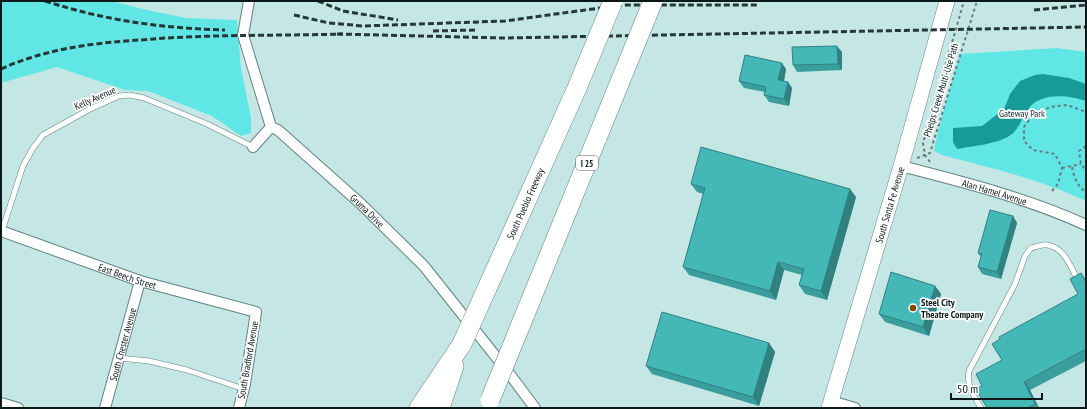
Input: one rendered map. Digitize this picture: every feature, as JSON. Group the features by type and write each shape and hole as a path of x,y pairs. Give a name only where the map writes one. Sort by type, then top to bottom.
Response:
{"highway":[{"name":"South Pueblo Freeway","path":"440,408 462,344 573,96 613,1"},
{"name":"I 25","path":"489,405 653,1"},
{"path":"419,408 462,344"}],"main road":[{"name":"South Santa Fe Avenue","path":"830,404 901,166 947,1"}],"street":[{"path":"249,1 243,35 270,127 253,147"},
{"name":"Gruma Drive","path":"270,127 278,130 361,204 424,266 535,408"},
{"name":"Alan Hamel Avenue","path":"901,166 975,186 1070,217 1086,225"},
{"name":"East Beech Street","path":"2,231 140,281 256,312"},
{"name":"South Chester Avenue","path":"105,408 140,281"},
{"name":"South Bradford Avenue","path":"239,408 244,389 256,312"},
{"path":"1,403 18,408"},
{"path":"830,404 855,408"}],"lane":[{"name":"Kelly Avenue","path":"2,231 23,166 33,148 44,135 90,109 119,96 130,95 144,98 207,124 253,147"},
{"path":"980,408 970,389 968,378 969,371 1015,284 1025,256 1031,248 1046,244 1056,247 1063,253 1080,285"},
{"path":"119,358 149,362 187,370 244,389"}],"path":[{"path":"934,164 927,160 924,143 964,1"},
{"name":"Phelps Creek Multi-Use Path","path":"925,155 930,153 938,131 977,1"},
{"path":"1052,191 1058,184 1062,168 1055,154 1033,150 1024,142 1024,127 1032,116 1050,107 1067,105 1086,112"},
{"path":"1086,146 1079,151 1080,164 1086,172"},
{"path":"901,166 925,155"},
{"path":"1062,168 1080,164"},
{"path":"1072,167 1074,178 1079,186 1086,192"}],"green space":[{"path":"1,1 111,1 186,18 237,20 241,68 251,118 251,133 241,136 212,116 148,91 125,90 57,67 1,83"},
{"name":"Gateway Park","path":"1057,48 1086,52 1086,201 1033,180 942,155 934,151 938,131 960,54"}],"shaded area":[{"path":"1043,74 1069,78 1086,84 1086,101 1064,96 1041,99 1029,108 1017,128 1007,137 978,146 957,149 953,142 953,128 982,126 1004,109 1010,94 1020,81 1035,75"}],"building":[{"path":"837,46 838,64 793,65 792,47"},
{"path":"745,55 782,63 778,80 788,82 784,99 764,95 766,87 739,81"},
{"path":"701,147 850,189 821,291 799,285 804,269 778,262 770,291 683,267 705,188 691,184"},
{"path":"990,210 1013,216 997,272 978,267 982,254 978,253"},
{"name":"Steel City Theatre Company","path":"891,272 935,286 923,327 879,314"},
{"path":"1081,273 1086,282 1086,349 1024,382 1035,404 1027,408 987,408 976,389 982,386 976,374 1002,360 992,344 1000,339 999,337 1078,294 1070,279"},
{"path":"662,312 769,343 753,397 646,366"}],"railway":[{"path":"45,1 90,14 134,22 225,30"},
{"path":"318,1 343,11 398,20"},
{"path":"294,15 329,23 363,26 505,21 626,5 758,5"},
{"path":"1034,10 1086,5"},
{"path":"337,34 504,38 1086,27"},
{"path":"433,31 475,30"},
{"path":"1,69 35,56 69,48 104,43 190,37 343,34"}],"place":[{"name":"Steel City Theatre Company","path":"913,308"}]}
